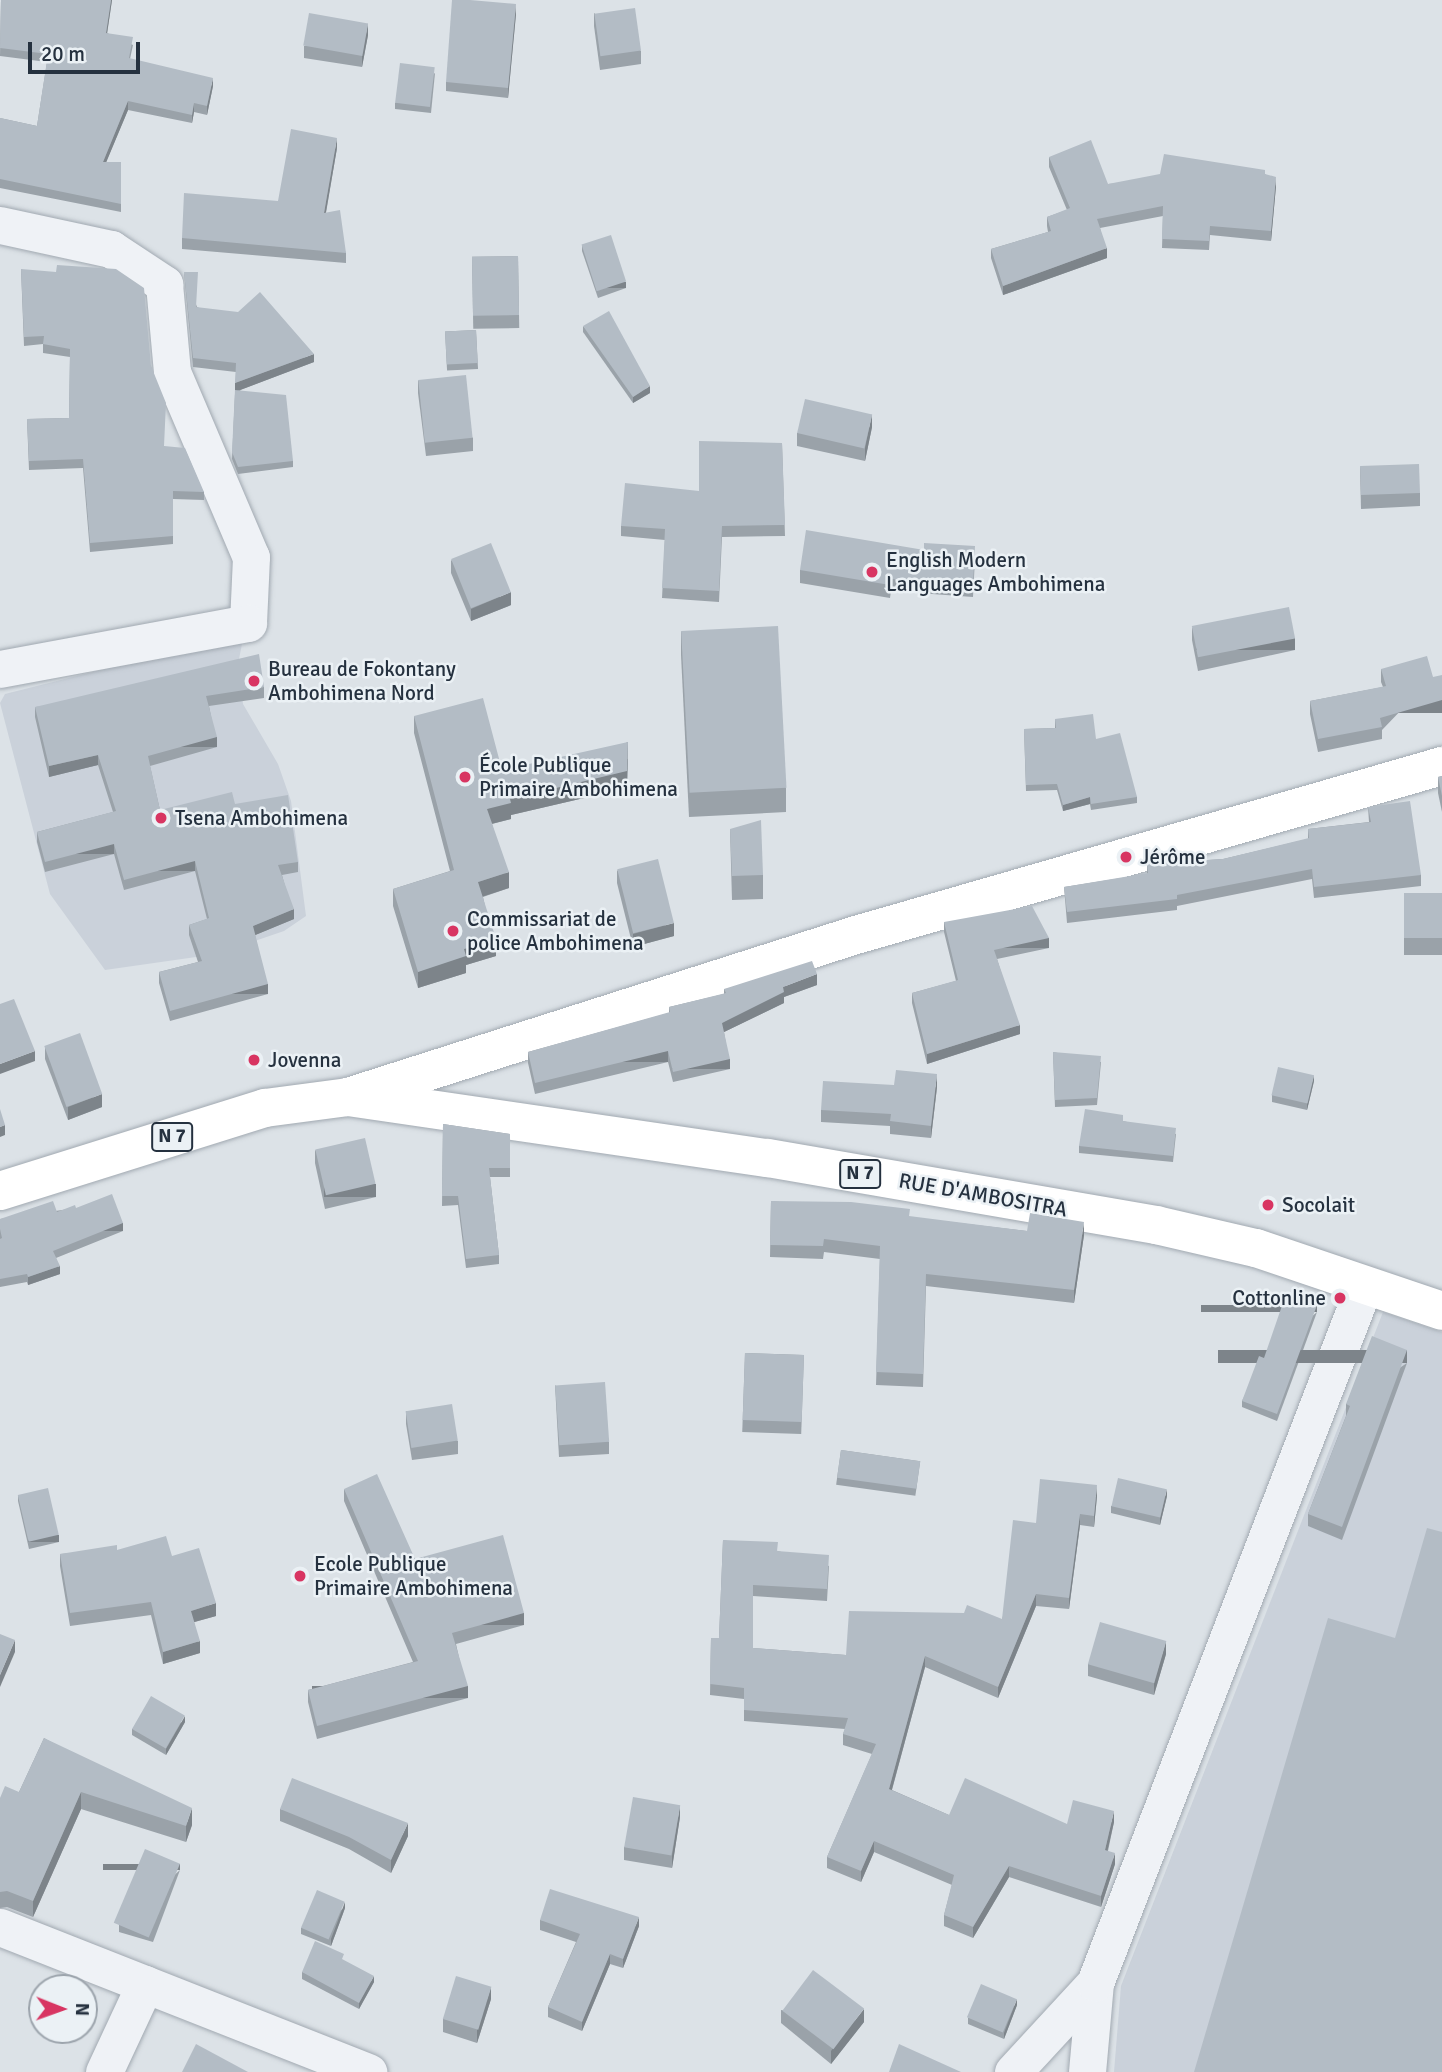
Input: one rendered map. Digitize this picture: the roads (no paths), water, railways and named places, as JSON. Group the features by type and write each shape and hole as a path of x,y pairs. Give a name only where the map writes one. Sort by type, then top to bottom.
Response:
{"main road":[{"path":"348,1097 856,935 1442,766"},
{"name":"N 7","path":"0,1191 265,1108 348,1097"},
{"name":"RUE D'AMBOSITRA","path":"348,1097 768,1158 1156,1225 1256,1248 1442,1311"}],"street":[{"path":"0,225 111,249 164,284 172,372 251,557 248,623 0,669"},
{"path":"1087,2072 1095,1983 1364,1286"},
{"path":"0,1927 368,2072"},
{"path":"1013,2072 1095,1983"},
{"path":"104,2072 145,1984"}],"place":[{"name":"English Modern Languages Ambohimena","path":"872,572"},
{"name":"Bureau de Fokontany Ambohimena Nord","path":"254,681"},
{"name":"École Publique Primaire Ambohimena","path":"465,777"},
{"name":"Tsena Ambohimena","path":"161,818"},
{"name":"Jérôme","path":"1126,857"},
{"name":"Commissariat de police Ambohimena","path":"453,931"},
{"name":"Jovenna","path":"254,1060"},
{"name":"Socolait","path":"1268,1205"},
{"name":"Cottonline","path":"1340,1298"},
{"name":"Ecole Publique Primaire Ambohimena","path":"300,1576"}]}
